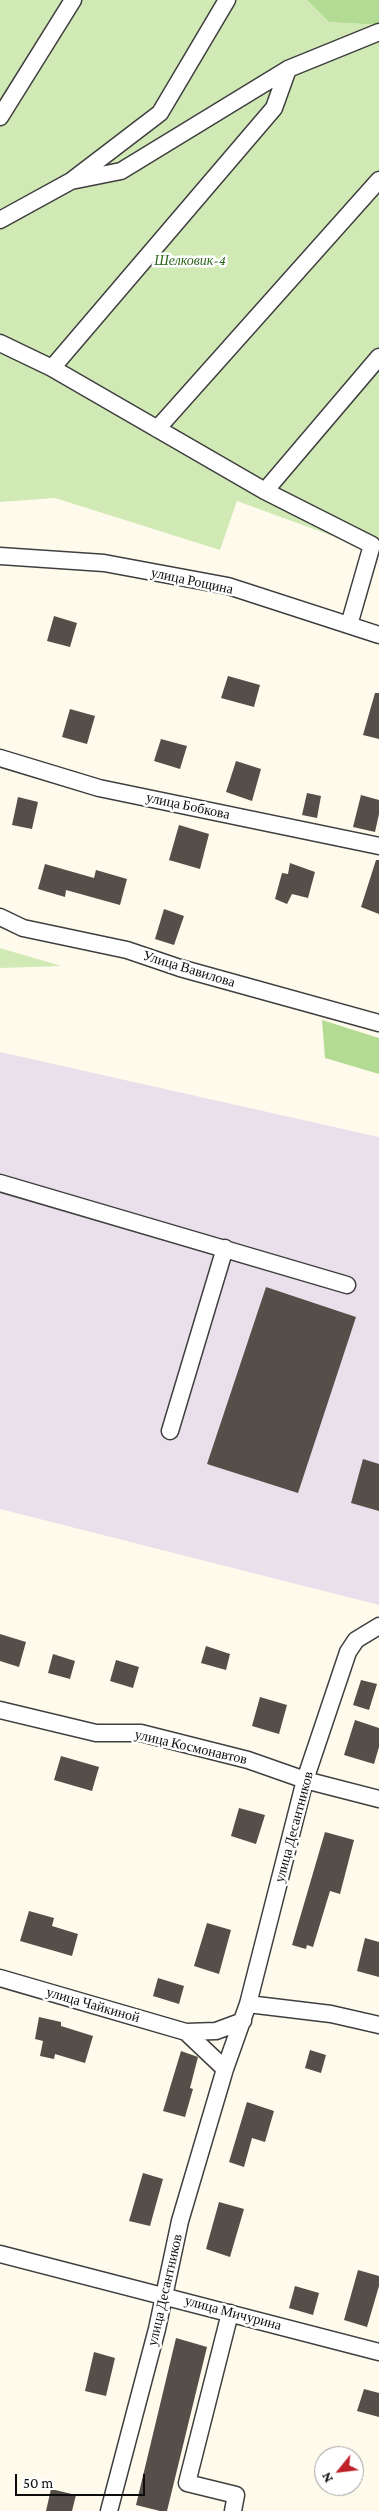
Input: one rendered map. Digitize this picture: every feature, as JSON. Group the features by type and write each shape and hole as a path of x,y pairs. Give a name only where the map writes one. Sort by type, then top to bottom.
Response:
{"street":[{"path":"0,117 73,0"},
{"path":"0,220 71,181 160,113 227,0"},
{"path":"71,181 121,171 288,69 379,32"},
{"path":"52,368 274,108 288,69"},
{"path":"156,429 379,180"},
{"path":"0,343 52,368 266,491 375,541 349,625"},
{"path":"266,491 379,357"},
{"name":"улица Рощина","path":"0,556 104,563 218,585 379,635"},
{"name":"улица Бобкова","path":"0,758 99,788 379,846"},
{"name":"Улица Вавилова","path":"0,917 23,928 127,950 180,968 379,1023"},
{"path":"0,1183 347,1285"},
{"path":"170,1431 225,1248"},
{"name":"улица Десантников","path":"109,2511 165,2295 180,2221 225,2070 248,2004 306,1780 348,1652 356,1640 379,1626"},
{"name":"улица Космонавтов","path":"0,1710 96,1733 141,1733 248,1760 306,1780 379,1799"},
{"name":"улица Чайкиной","path":"0,1978 186,2032 216,2031 242,2021"},
{"path":"248,2004 331,2014 379,2025"},
{"name":"улица Чайкиной","path":"186,2032 225,2070"},
{"name":"улица Мичурина","path":"0,2254 165,2295 379,2352"},
{"path":"230,2312 188,2483 236,2495 233,2511"}],"shaded area":[{"path":"0,1052 379,1137 379,1605 0,1509"}],"green space":[{"name":"Шелковик-4","path":"0,0 307,0 329,22 379,25 379,553 237,501 220,550 55,498 0,502"},
{"path":"307,0 379,0 379,25 329,22"},
{"path":"0,948 61,966 0,968"},
{"path":"322,1020 379,1038 379,1074 325,1058"}],"building":[{"path":"54,616 77,623 70,647 47,641"},
{"path":"228,676 260,685 254,707 221,698"},
{"path":"375,693 379,693 379,739 363,735"},
{"path":"70,709 95,716 87,744 62,737"},
{"path":"161,739 187,746 180,769 154,761"},
{"path":"236,761 261,769 252,801 226,792"},
{"path":"307,793 321,796 317,818 302,815"},
{"path":"361,795 379,800 379,814 375,832 353,827"},
{"path":"18,797 38,802 32,829 12,825"},
{"path":"179,825 209,834 200,869 169,860"},
{"path":"376,860 379,860 379,914 361,907"},
{"path":"290,863 315,872 308,898 292,894 287,904 275,899 282,873 288,874"},
{"path":"45,864 94,878 96,870 127,879 120,905 66,890 65,897 38,889"},
{"path":"164,909 184,916 174,945 155,939"},
{"path":"266,1287 356,1317 298,1493 207,1464"},
{"path":"363,1459 379,1464 379,1511 351,1503"},
{"path":"0,1634 26,1642 19,1667 0,1661"},
{"path":"206,1646 230,1654 226,1670 201,1663"},
{"path":"53,1654 75,1661 70,1679 48,1673"},
{"path":"116,1660 139,1667 133,1688 110,1681"},
{"path":"361,1680 377,1684 369,1710 353,1705"},
{"path":"260,1697 287,1705 279,1734 252,1726"},
{"path":"355,1720 379,1728 379,1747 374,1764 344,1755"},
{"path":"61,1756 99,1767 92,1791 54,1780"},
{"path":"239,1808 265,1815 256,1844 231,1836"},
{"path":"325,1832 354,1840 340,1894 330,1891 313,1947 307,1945 306,1949 292,1945"},
{"path":"29,1911 54,1918 52,1926 78,1934 72,1956 20,1941"},
{"path":"207,1923 231,1930 219,1974 194,1966"},
{"path":"365,1938 379,1942 379,1977 357,1971"},
{"path":"158,1978 184,1986 179,2004 153,1996"},
{"path":"39,2017 61,2022 61,2026 93,2036 85,2063 55,2054 54,2059 40,2056 43,2041 35,2039"},
{"path":"310,2050 326,2055 321,2073 305,2068"},
{"path":"181,2051 198,2057 190,2088 193,2089 185,2117 163,2111"},
{"path":"247,2102 274,2111 265,2142 252,2138 244,2167 229,2162"},
{"path":"143,2173 163,2179 150,2226 129,2221"},
{"path":"219,2202 244,2209 230,2257 206,2249"},
{"path":"358,2270 379,2276 379,2286 367,2327 344,2320"},
{"path":"295,2286 319,2293 313,2315 289,2308"},
{"path":"176,2338 207,2347 167,2511 160,2511 136,2505"},
{"path":"94,2352 115,2358 106,2396 85,2391"},
{"path":"364,2389 379,2393 379,2417 357,2411"},
{"path":"51,2489 76,2495 72,2511 46,2511"}]}
